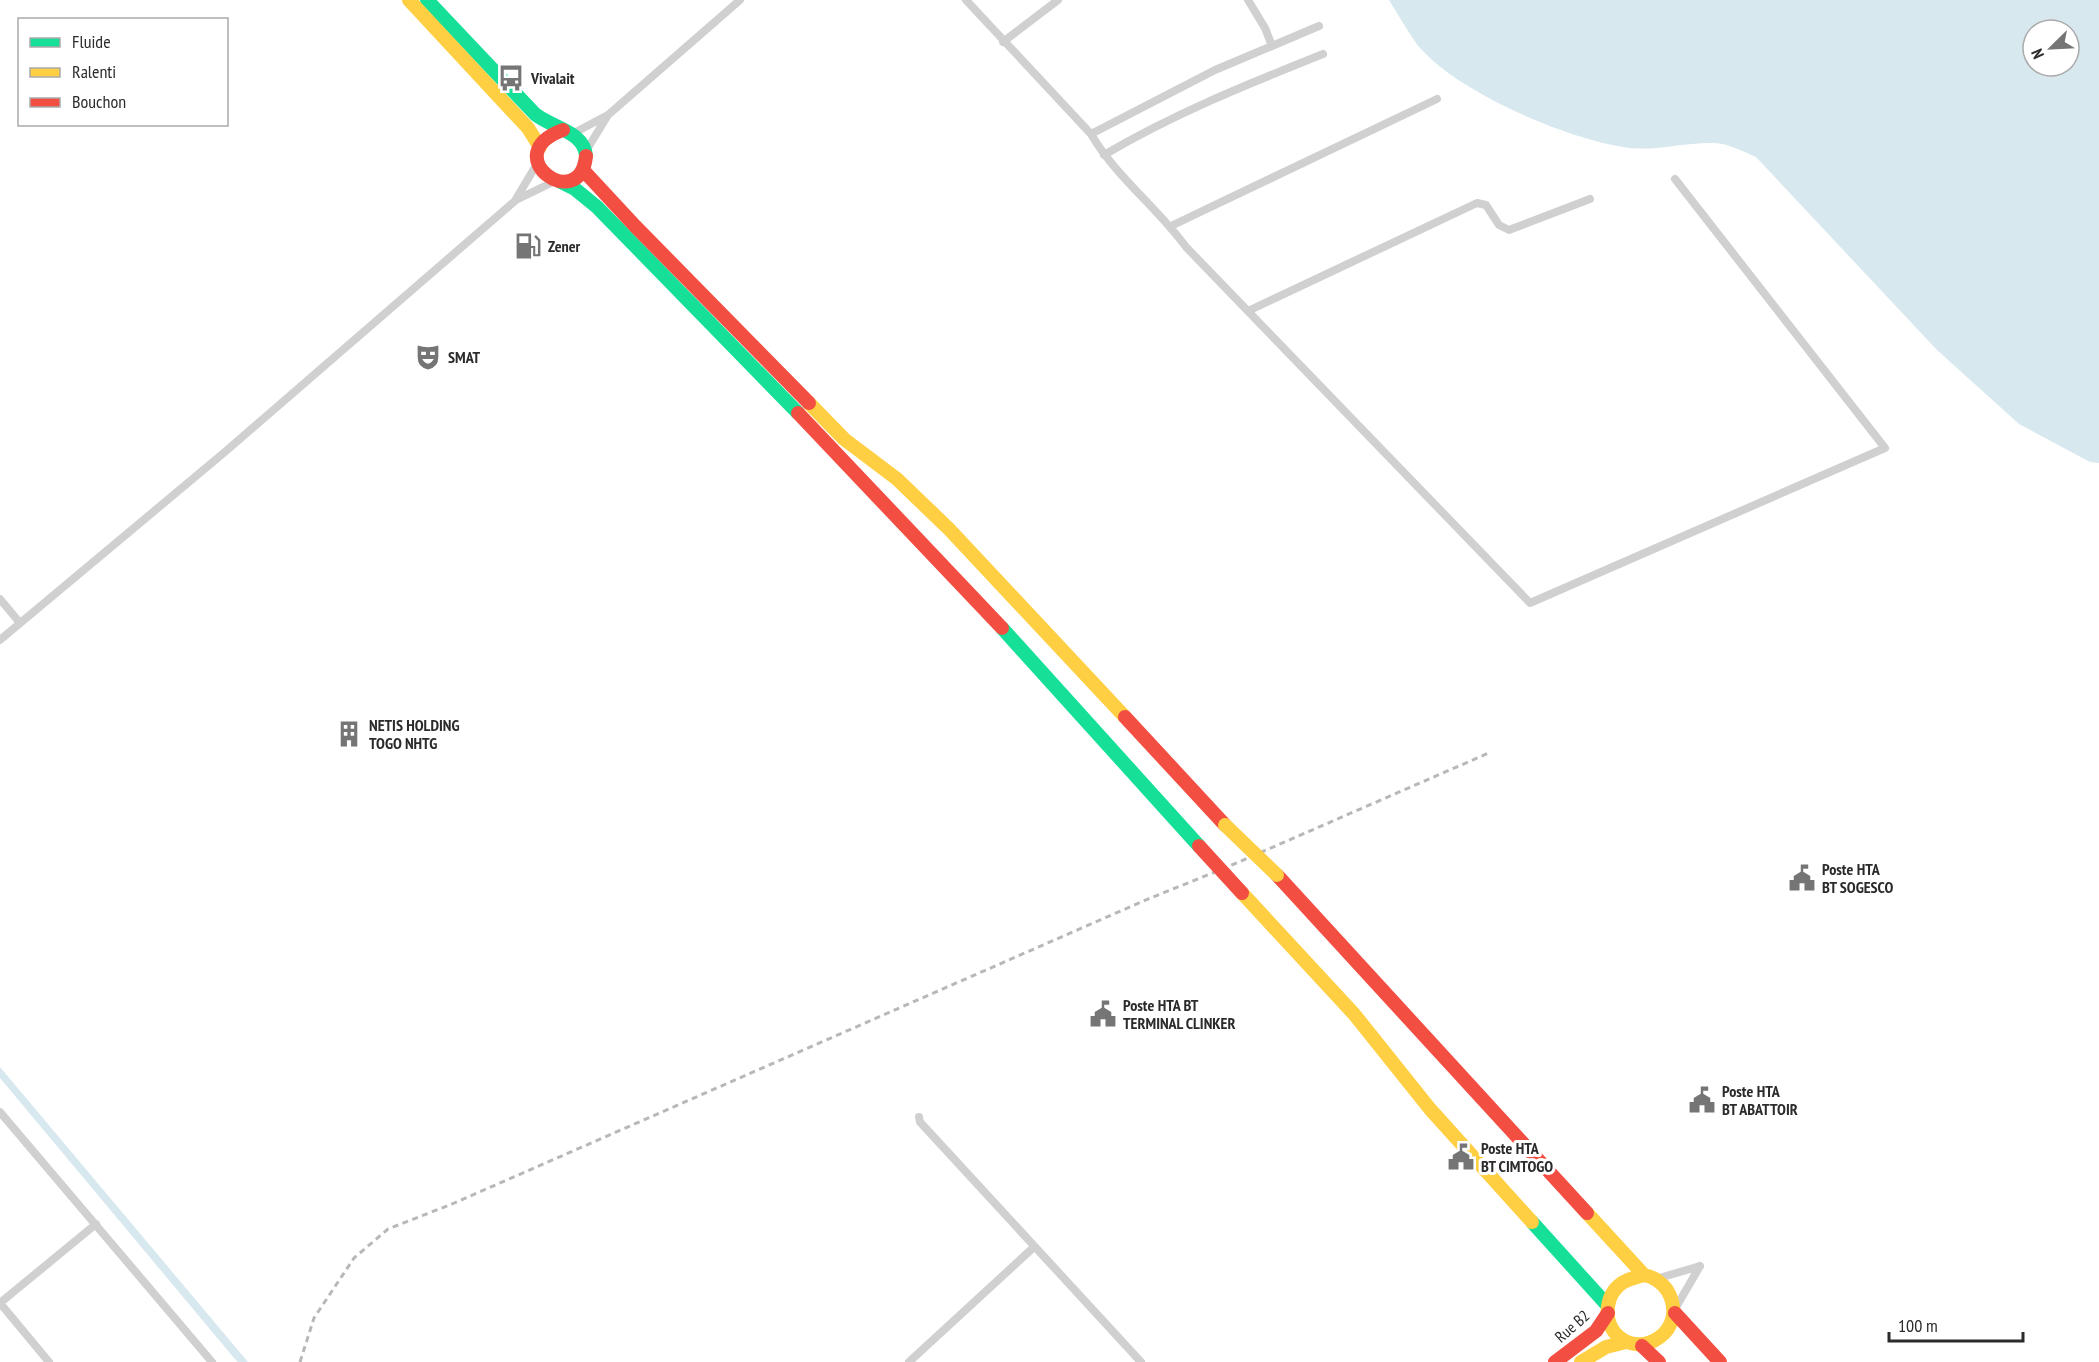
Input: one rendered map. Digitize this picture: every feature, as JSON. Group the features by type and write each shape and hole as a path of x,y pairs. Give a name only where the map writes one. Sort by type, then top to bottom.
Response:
{"main road":[{"path":"409,0 523,122 540,147"},
{"path":"427,0 542,120 581,141 587,157 584,170 574,179 558,182"},
{"path":"567,132 549,136 540,147 538,162 544,174 580,193 597,207 875,493 1354,1014 1430,1109 1608,1310"},
{"path":"584,170 635,226 843,439 897,478 949,529 1226,825 1277,875 1650,1277 1668,1291 1675,1311 1720,1362"},
{"path":"1650,1277 1622,1284 1614,1290 1608,1310 1612,1329 1626,1342 1642,1346 1656,1343 1670,1329 1675,1311"},
{"name":"Rue B2","path":"1555,1362 1596,1331 1608,1310"},
{"name":"Rue B2","path":"1581,1362 1605,1347 1626,1342"},
{"path":"1642,1346 1659,1362"}],"street":[{"path":"567,132 608,114 740,0"},
{"path":"966,0 1091,134 1104,155 1171,226 1186,247 1530,603 1885,448 1675,179"},
{"path":"1003,42 1058,0"},
{"path":"1248,0 1261,21 1272,46"},
{"path":"1091,134 1215,70 1319,26"},
{"path":"1104,155 1136,136 1186,112 1323,54"},
{"path":"1171,226 1437,99"},
{"path":"586,151 608,114"},
{"path":"516,200 538,162"},
{"path":"0,640 226,451 516,200 558,182"},
{"path":"1248,311 1477,203 1486,205 1499,225 1509,230 1590,199"},
{"path":"0,599 20,623"},
{"path":"0,1112 212,1362"},
{"path":"919,1118 920,1122 1141,1362"},
{"path":"49,1362 0,1303 96,1224"},
{"path":"909,1362 1034,1247"},
{"path":"1650,1277 1700,1266 1675,1311"}],"shaded area":[{"path":"1389,0 2099,0 2099,463 2090,462 2019,424 1937,350 1756,157 1718,143 1630,148 1576,135 1514,111 1484,95 1433,61 1416,43"},
{"path":"0,1067 248,1362 238,1362 234,1358 0,1078"}],"railway":[{"path":"300,1362 314,1318 354,1258 388,1229 452,1204 1148,899 1225,868 1491,752"}],"traffic: fast":[{"path":"427,0 535,114 580,141 586,156"},
{"path":"561,182 575,189 597,207 798,413"},
{"path":"1002,628 1199,846"},
{"path":"1532,1222 1608,1306"}],"traffic: slow":[{"path":"409,0 528,128 540,147"},
{"path":"809,403 844,439 897,479 949,529 1125,717"},
{"path":"1225,825 1277,875"},
{"path":"1242,893 1354,1014 1430,1109 1532,1222"},
{"path":"1587,1213 1644,1275 1660,1282 1665,1287 1673,1305 1673,1318 1668,1329 1649,1343 1637,1344 1625,1341 1615,1333 1609,1320 1608,1306 1612,1293 1622,1283 1644,1275"},
{"path":"1581,1362 1606,1347 1626,1342"}],"traffic: jam":[{"path":"563,130 544,141 537,153 539,165 547,175 558,181 570,181 581,173 586,156"},
{"path":"583,170 809,403"},
{"path":"798,413 1002,628"},
{"path":"1125,717 1225,825"},
{"path":"1199,846 1242,893"},
{"path":"1277,875 1587,1213"},
{"path":"1555,1362 1596,1331 1608,1313"},
{"path":"1675,1313 1720,1362"},
{"path":"1642,1346 1659,1362"}],"place":[{"name":"Vivalait","path":"511,78"},
{"name":"Zener","path":"528,246"},
{"name":"SMAT","path":"428,357"},
{"name":"NETIS HOLDING TOGO NHTG","path":"349,734"},
{"name":"Poste HTA BT SOGESCO","path":"1802,878"},
{"name":"Poste HTA BT TERMINAL CLINKER","path":"1103,1014"},
{"name":"Poste HTA BT ABATTOIR","path":"1702,1100"},
{"name":"Poste HTA BT CIMTOGO","path":"1461,1157"}]}
